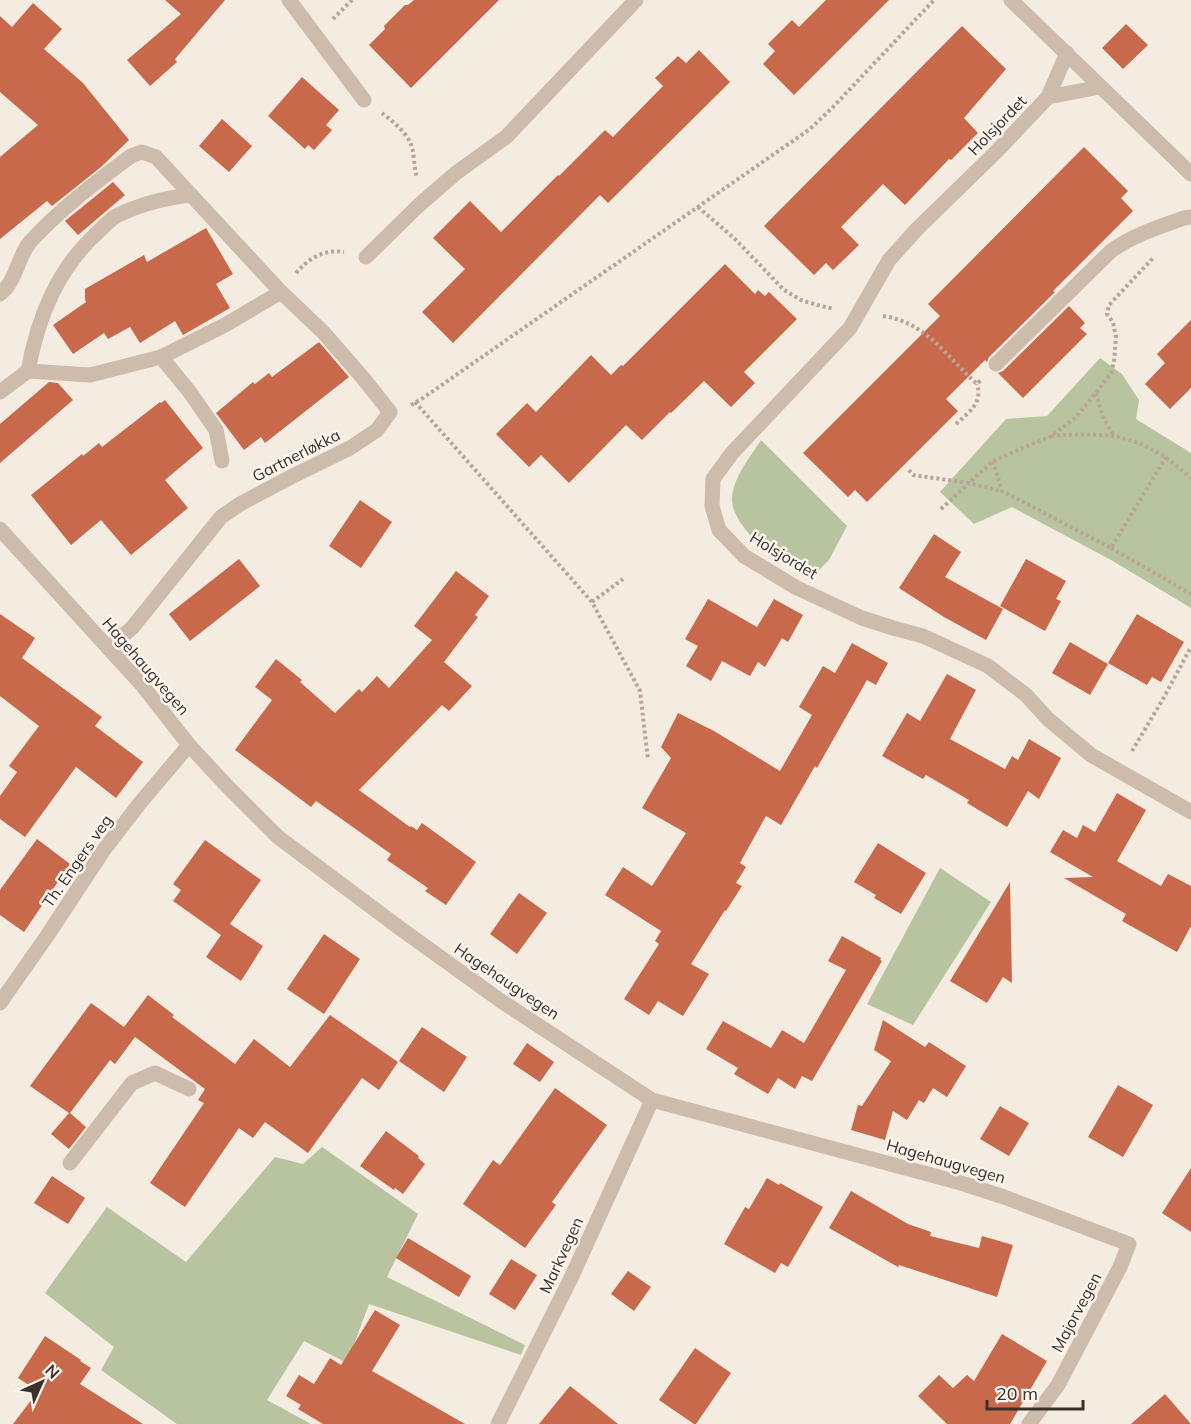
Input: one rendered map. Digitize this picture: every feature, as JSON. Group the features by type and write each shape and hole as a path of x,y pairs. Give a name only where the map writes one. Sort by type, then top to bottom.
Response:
{"street":[{"path":"288,0 364,100"},
{"path":"366,257 418,206 456,173 506,137 636,0"},
{"path":"1011,0 1191,174"},
{"name":"Holsjordet","path":"1067,53 1048,98 889,260 850,328 746,438 719,471 713,479 712,506 719,530 744,556 797,588 862,618 923,636 988,666 1026,695 1048,719 1091,755 1191,812"},
{"name":"Holsjordet","path":"1048,98 1100,87"},
{"path":"0,294 17,268 28,244 70,202 130,156 142,152 156,157 281,292 324,333 390,412"},
{"path":"28,371 33,344 47,302 68,266 88,240 114,217 138,206 166,198 191,195"},
{"path":"996,364 1121,244 1131,238 1191,217"},
{"path":"0,392 28,371 90,375 161,357 225,325 281,292"},
{"path":"161,357 189,391 216,430 222,461"},
{"name":"Gartnerløkka","path":"108,648 132,628 221,517 250,499 350,448 377,430 390,412"},
{"name":"Hagehaugvegen","path":"0,529 142,685 189,745 278,837 501,1001 652,1100 960,1183 1129,1244"},
{"name":"Th. Engers veg","path":"0,1003 103,851 189,745"},
{"path":"70,1163 132,1083 155,1073 189,1089"},
{"name":"Markvegen","path":"498,1424 572,1276 652,1100"},
{"name":"Majorvegen","path":"1029,1424 1058,1385 1120,1268 1129,1244"}],"path":[{"path":"390,412 402,409 423,398 810,129 934,0"},
{"path":"364,100 387,117 410,142 419,183 418,206"},
{"path":"281,292 303,266 320,254 341,252 366,257"},
{"path":"941,509 993,461 1051,436 1075,418 1111,373 1116,337 1113,322 1107,314 1109,305 1157,254"},
{"path":"956,424 976,403 980,393 977,384"},
{"path":"1096,393 1102,415 1114,435"},
{"path":"415,402 592,602 640,691 648,760"},
{"path":"1051,436 1086,433 1114,435 1139,442 1166,458 1191,478"},
{"path":"1111,548 1166,458"},
{"path":"993,461 1002,491"},
{"path":"909,470 913,475 969,483 1002,491 1111,548 1191,594"},
{"path":"592,602 623,579"},
{"path":"1119,771 1191,648"}],"green space":[{"path":"1100,358 1122,374 1139,400 1136,419 1191,453 1191,608 1111,560 1012,507 974,524 940,492 1006,419 1047,416"},
{"path":"761,440 847,526 829,560 816,573 791,565 763,547 741,524 734,511 732,499 735,483"},
{"path":"940,868 991,902 913,1025 867,1004"},
{"path":"322,1147 418,1214 387,1277 525,1345 521,1355 369,1304 347,1363 304,1341 267,1400 311,1424 177,1424 101,1370 114,1347 45,1293 107,1207 186,1262 275,1157 303,1164"}],"building":[{"path":"165,0 225,0 175,59 177,62 150,86 127,60 181,14"},
{"path":"414,0 499,0 411,88 369,45 405,5"},
{"path":"826,0 889,0 794,95 763,64 775,51 768,44 792,20 799,27"},
{"path":"33,3 62,29 44,49 83,83 129,140 101,167 52,206 47,201 0,239 0,157 38,125 0,92 0,16 12,27"},
{"path":"1126,24 1148,45 1123,69 1102,48"},
{"path":"962,26 1006,69 964,118 978,133 951,160 949,159 905,205 883,184 841,227 859,245 833,270 826,263 814,275 764,226"},
{"path":"699,50 730,82 608,203 600,195 453,343 422,312 465,269 433,238 470,201 501,232 605,130 613,137 663,86 655,78 678,56 686,63"},
{"path":"302,77 339,110 326,125 332,130 314,150 308,145 305,149 268,116"},
{"path":"222,119 252,146 229,172 199,146"},
{"path":"1084,147 1128,191 1121,198 1133,211 989,357 987,362 985,360 946,399 958,411 867,502 855,490 848,497 803,453 940,316 928,304"},
{"path":"113,182 125,195 78,235 65,221"},
{"path":"206,228 233,274 216,284 230,308 183,335 175,321 140,343 130,327 108,339 104,333 73,354 53,325 86,302 85,289 144,255 147,262"},
{"path":"725,264 755,294 758,290 765,296 769,292 797,319 744,372 755,383 731,407 704,381 642,440 626,425 569,483 541,455 529,467 496,434 527,403 536,412 591,355 611,375 621,365 623,366"},
{"path":"1069,306 1085,323 1080,328 1087,334 1023,398 998,373 1003,371"},
{"path":"1191,320 1191,388 1170,409 1145,384 1165,363 1157,354"},
{"path":"319,342 349,377 265,443 261,437 244,450 216,413 253,382 255,384 269,373 272,377"},
{"path":"49,382 58,383 73,400 0,463 0,424"},
{"path":"165,400 203,448 165,480 188,508 131,555 101,520 71,545 31,495 82,454 83,456 99,443 102,447"},
{"path":"360,500 392,522 361,568 329,546"},
{"path":"934,534 961,552 945,577 1003,609 986,640 944,617 899,588"},
{"path":"239,559 260,586 190,641 169,614"},
{"path":"1026,559 1066,581 1056,599 1061,601 1045,631 1000,606"},
{"path":"456,571 489,596 475,615 478,617 444,662 472,686 449,711 442,705 359,790 410,827 417,830 422,823 476,862 446,905 425,891 428,888 387,860 391,854 316,801 311,807 235,750 272,700 255,687 276,659 302,680 300,682 335,713 359,689 362,692 377,676 389,688 432,640 414,626"},
{"path":"708,599 757,627 774,599 803,615 788,642 782,638 765,667 758,662 750,676 722,661 711,681 686,666 698,646 685,639"},
{"path":"0,614 35,638 22,658 102,717 95,726 143,762 116,798 76,767 25,837 0,819 0,796 17,772 9,766 39,726 0,696"},
{"path":"1137,614 1184,642 1161,682 1152,677 1147,685 1108,663"},
{"path":"1070,642 1108,664 1090,695 1052,673"},
{"path":"852,643 888,663 876,685 867,680 817,768 815,766 781,825 766,816 740,863 746,867 736,883 742,886 691,964 709,974 683,1016 658,1001 649,1015 624,999 659,944 655,941 661,931 605,895 623,867 652,886 686,833 642,808 671,758 661,747 678,713 714,731 780,771 812,715 799,707 823,666 835,673"},
{"path":"947,674 976,690 950,739 1005,769 1012,756 1018,760 1029,739 1061,758 1039,799 1028,791 1007,827 967,803 969,800 926,775 923,779 882,756 907,713 920,721"},
{"path":"1117,793 1146,810 1117,861 1161,886 1168,874 1191,886 1191,926 1177,952 1122,921 1126,914 1064,878 1093,877 1050,852 1063,830 1077,838 1083,825 1095,832"},
{"path":"37,839 70,864 24,932 0,915 0,890"},
{"path":"205,840 261,880 230,924 263,946 241,981 206,957 221,935 173,901 181,890 173,884"},
{"path":"878,843 926,873 901,914 874,898 876,895 854,882"},
{"path":"1010,882 1012,983 1003,977 987,1003 950,981"},
{"path":"519,893 547,913 517,954 490,934"},
{"path":"324,934 360,959 324,1014 287,989"},
{"path":"842,936 881,958 882,961 812,1081 802,1076 795,1089 778,1078 768,1094 734,1074 738,1068 706,1049 723,1021 771,1048 782,1030 804,1043 846,970 828,961"},
{"path":"148,995 174,1015 172,1017 235,1064 254,1039 290,1067 330,1015 398,1062 379,1090 362,1078 308,1153 265,1122 253,1138 239,1128 185,1207 150,1183 204,1103 198,1100 205,1089 135,1037 115,1064 110,1060 70,1113 86,1127 69,1149 51,1134 69,1113 30,1086 91,1003 124,1027"},
{"path":"883,1020 925,1047 929,1042 966,1066 947,1097 933,1088 924,1103 919,1100 907,1120 893,1111 885,1140 851,1130 858,1105 862,1106 891,1061 874,1050"},
{"path":"422,1027 467,1057 444,1092 399,1061"},
{"path":"527,1043 554,1062 540,1082 513,1064"},
{"path":"1118,1085 1153,1105 1123,1157 1088,1137"},
{"path":"555,1088 607,1125 552,1202 556,1205 525,1248 463,1204 493,1160 500,1165"},
{"path":"1000,1106 1029,1123 1009,1156 980,1139"},
{"path":"386,1131 419,1156 418,1158 425,1164 403,1194 360,1166"},
{"path":"1191,1168 1191,1232 1162,1213"},
{"path":"52,1176 85,1198 68,1224 34,1203"},
{"path":"767,1178 823,1207 788,1267 781,1263 775,1273 724,1244 745,1207 749,1209"},
{"path":"851,1191 908,1224 931,1232 930,1236 979,1248 982,1236 1013,1245 997,1297 899,1265 898,1267 829,1228"},
{"path":"408,1238 471,1276 459,1297 396,1258"},
{"path":"511,1259 537,1275 515,1310 489,1294"},
{"path":"628,1271 651,1287 634,1311 611,1294"},
{"path":"375,1310 400,1325 372,1371 465,1424 323,1424 298,1409 301,1405 286,1396 299,1375 314,1384 330,1358 341,1365"},
{"path":"1002,1334 1047,1361 1010,1424 947,1424 918,1396 939,1375 953,1388 967,1375 974,1381"},
{"path":"45,1336 91,1368 80,1384 143,1424 13,1424 38,1391 18,1378"},
{"path":"695,1348 731,1373 694,1424 659,1400"},
{"path":"570,1386 588,1400 618,1424 539,1424"},
{"path":"1165,1394 1191,1424 1131,1424"}]}
